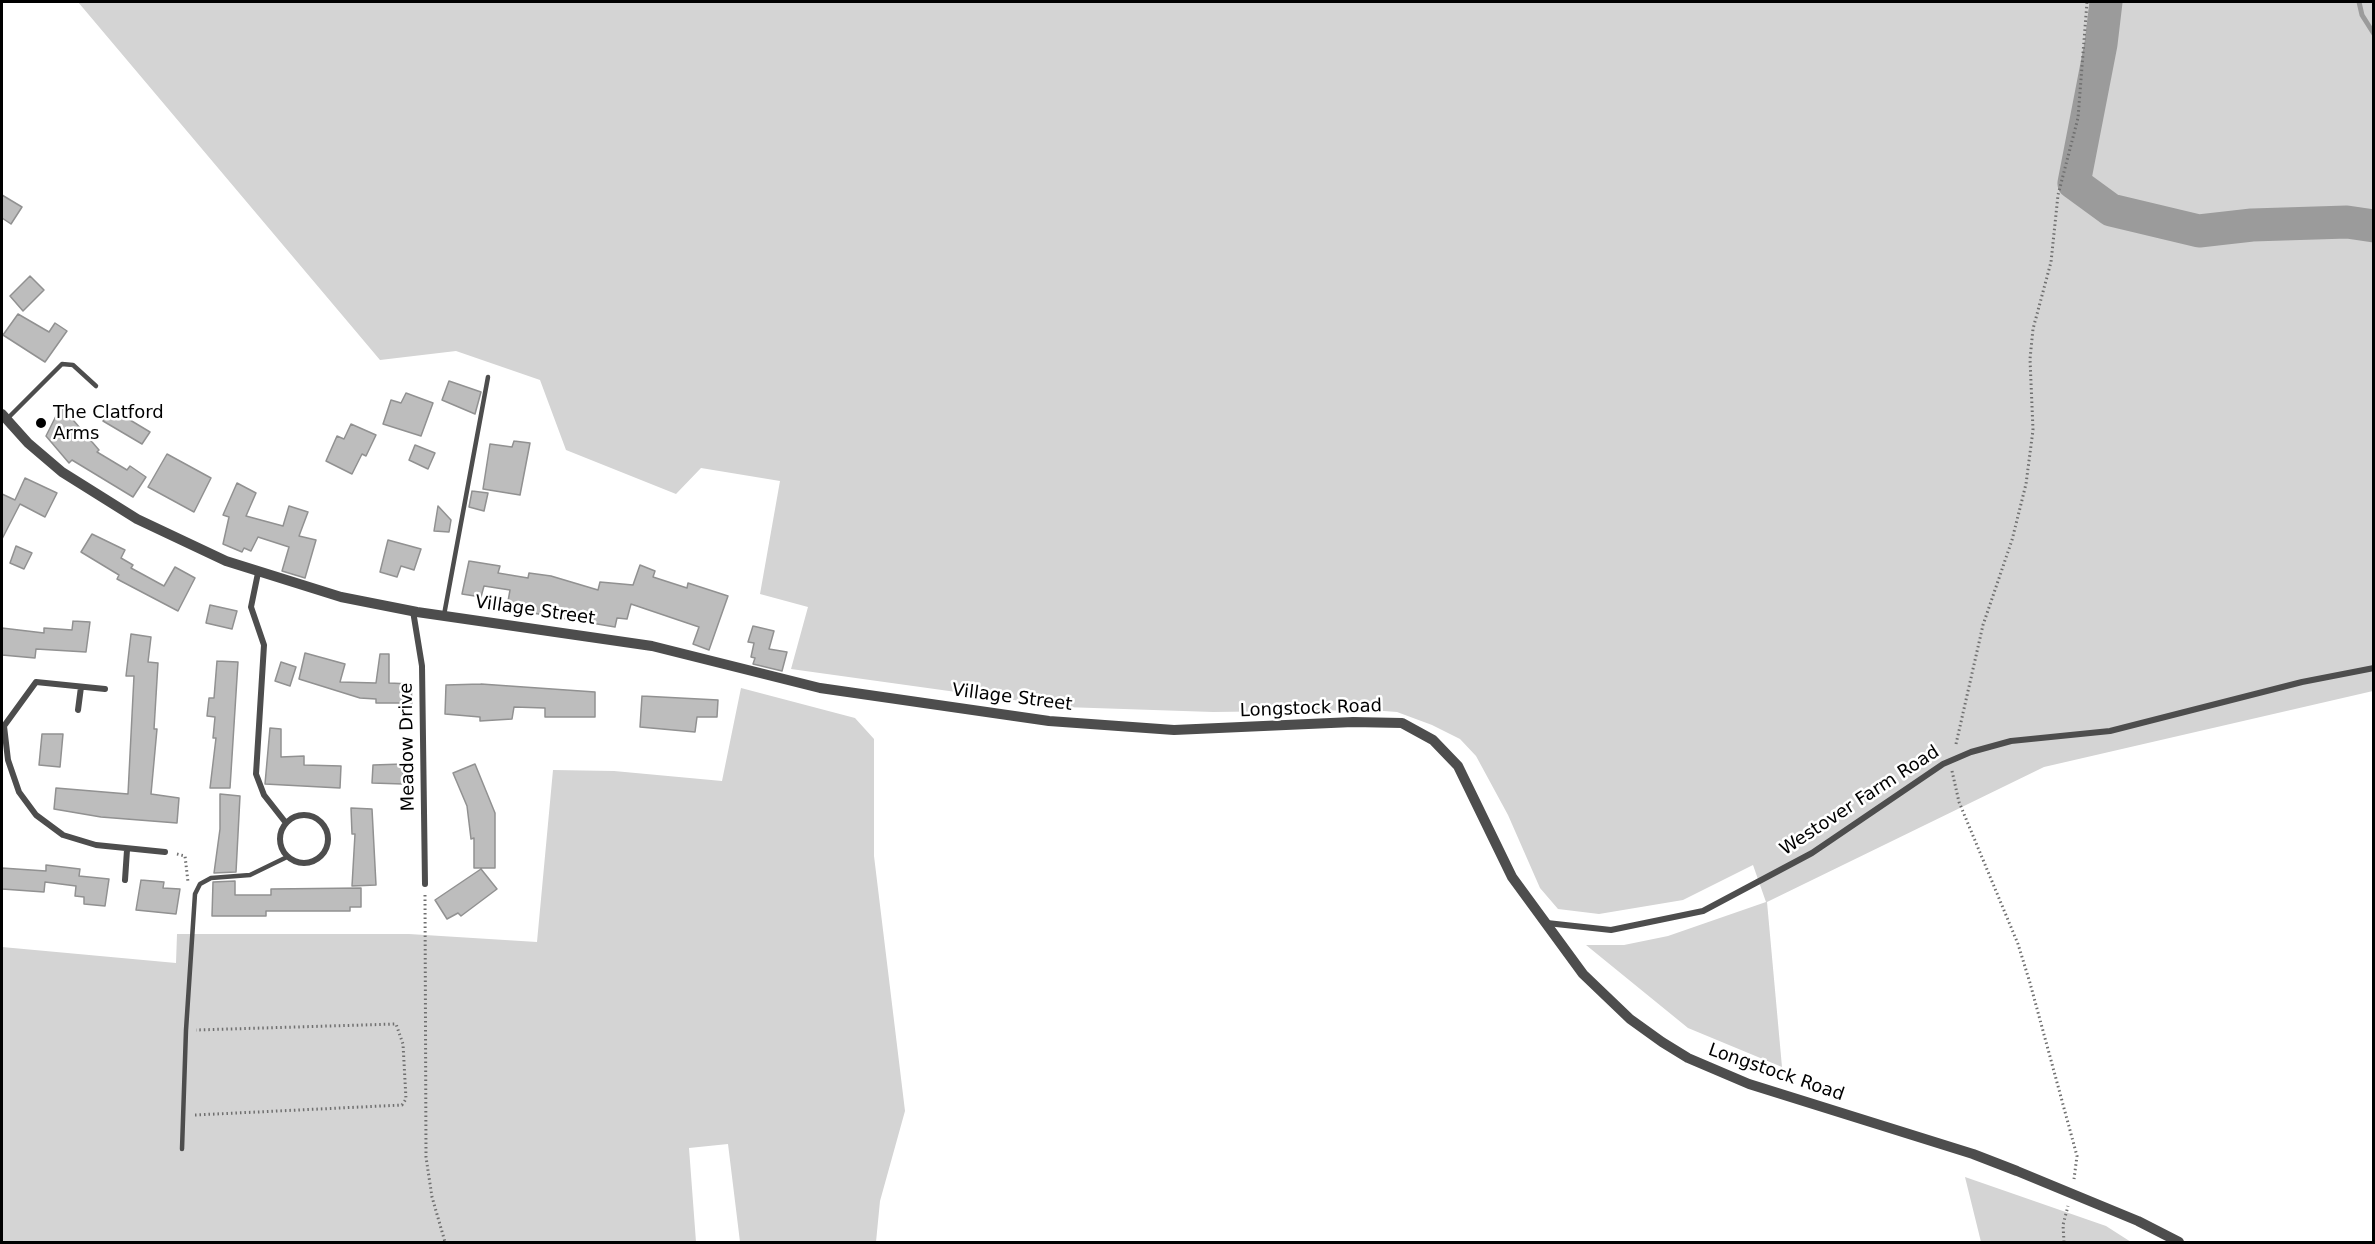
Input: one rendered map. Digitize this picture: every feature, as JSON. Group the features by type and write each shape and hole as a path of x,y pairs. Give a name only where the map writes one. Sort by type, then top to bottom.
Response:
{"street":[{"name":"Village Street","path":"4,417 28,443 87,489 184,543 258,573 341,597 413,611 652,646 820,688 1049,721 1109,726"},
{"path":"258,573 251,607 264,645 256,774 264,795 286,823"},
{"name":"Meadow Drive","path":"413,611 422,666 425,884"},
{"name":"Westover Farm Road","path":"1544,923 1611,930 1703,911 1812,853 1943,764 1971,752 2011,741 2110,731 2302,682 2373,668"},
{"path":"105,689 36,682 3,725 8,760 20,792 36,815 63,835 96,845 127,850 165,852"},
{"path":"78,710 81,687"},
{"name":"Longstock Road","path":"1109,726 1174,729 1378,721 1402,723 1417,730 1446,752 1458,766 1512,877 1582,974 1638,1025 1688,1058 1749,1084 1995,1162 2100,1204 2178,1242"},
{"path":"300,815 316,818 323,823 329,838 327,846 318,859 302,863 287,857 283,851 280,836 286,823 300,815"},
{"path":"125,880 127,850"}],"lane":[{"path":"4,417 62,364 73,365 96,386"},
{"path":"444,615 488,377"},
{"path":"182,1149 186,1030 195,894 200,884 211,878 250,875 287,857"}],"path":[{"path":"1956,745 1983,625 2012,540 2026,484 2033,430 2030,359 2033,329 2051,262 2058,195 2078,118 2087,2"},
{"path":"1951,766 1959,802 2018,944 2030,983 2077,1156 2073,1183"},
{"path":"165,852 185,856 188,884 195,894"},
{"path":"425,884 426,1157 432,1197 445,1242"},
{"path":"183,1121 199,1113 402,1105 406,1099 403,1044 396,1024 186,1030"},
{"path":"2064,1242 2063,1225 2068,1204"}],"shaded area":[{"path":"78,2 2373,2 2373,691 2044,767 1767,902 1782,1067 1688,1028 1586,945 1624,945 1668,936 1766,902 1753,865 1683,900 1599,914 1558,909 1540,888 1508,815 1476,756 1460,739 1432,725 1397,712 1371,710 1213,712 1064,707 791,669 808,607 760,594 780,481 701,468 676,494 566,450 540,380 456,351 380,360"},
{"path":"741,688 855,718 874,739 874,856 905,1111 880,1201 876,1242 740,1242 728,1144 689,1148 696,1242 2,1242 2,947 176,963 177,934 409,934 537,942 553,770 614,771 722,781"},
{"path":"1965,1177 2106,1226 2131,1242 1981,1242"}],"building":[{"path":"2,195 22,207 11,224 2,218"},
{"path":"30,276 44,290 23,311 10,296"},
{"path":"18,314 49,332 55,323 67,331 45,362 3,335"},
{"path":"449,381 481,392 475,414 442,400"},
{"path":"406,393 433,403 421,436 383,424 391,400 401,403"},
{"path":"61,406 99,450 97,452 127,470 130,466 146,477 133,497 72,460 69,463 46,436"},
{"path":"110,408 150,432 142,444 103,421"},
{"path":"351,424 376,435 366,456 362,454 352,474 326,461 337,436 344,439"},
{"path":"514,441 530,443 520,495 483,489 490,444 512,447"},
{"path":"415,445 435,453 428,469 409,460"},
{"path":"167,454 211,478 194,512 148,487"},
{"path":"25,478 57,493 45,517 20,504 2,539 2,494 15,500"},
{"path":"237,483 256,493 246,516 283,526 289,506 308,512 299,536 316,540 305,578 282,571 289,547 258,537 251,551 244,548 242,552 223,544 229,517 223,515"},
{"path":"472,491 488,493 484,511 469,507"},
{"path":"438,506 451,520 449,532 434,531"},
{"path":"92,534 125,550 121,558 133,565 131,568 164,586 175,567 195,578 178,611 117,579 119,575 81,552"},
{"path":"388,540 421,549 414,570 401,566 397,577 380,572"},
{"path":"16,546 32,553 24,569 10,563"},
{"path":"469,561 500,566 498,573 528,578 529,573 551,576 598,590 600,582 633,585 640,565 655,571 653,577 687,588 688,583 728,596 709,650 693,644 699,627 631,604 627,619 617,618 615,627 515,610 507,607 510,590 484,586 481,597 462,594"},
{"path":"210,605 237,611 232,629 206,623"},
{"path":"73,621 90,622 86,652 36,649 35,658 2,655 2,628 44,633 44,628 72,630"},
{"path":"753,626 774,631 769,649 787,652 782,671 753,664 755,658 751,657 754,643 748,642"},
{"path":"131,634 151,637 148,662 158,663 154,729 157,729 151,794 179,798 177,823 101,817 54,809 56,788 128,794 134,676 126,676"},
{"path":"305,653 345,664 340,682 376,683 380,654 389,654 389,683 411,684 412,703 376,703 376,699 360,698 299,679"},
{"path":"217,661 238,662 230,788 210,788 216,738 213,738 215,717 207,716 209,698 214,698"},
{"path":"281,662 296,667 290,686 275,681"},
{"path":"481,684 595,692 595,717 545,717 545,708 514,707 512,719 480,721 480,717 445,714 446,685"},
{"path":"642,696 718,700 717,717 697,717 695,732 640,727"},
{"path":"270,728 281,729 281,757 304,756 304,765 341,766 340,788 265,784"},
{"path":"42,734 63,734 60,767 39,765"},
{"path":"403,764 403,784 372,783 373,765"},
{"path":"475,764 495,813 495,868 474,868 474,838 471,839 467,806 453,773"},
{"path":"220,794 240,796 236,872 214,873 220,829"},
{"path":"351,808 372,809 376,885 352,886 355,834 352,834"},
{"path":"46,865 80,869 79,876 109,879 105,906 84,904 84,897 75,896 76,886 45,882 44,892 2,889 2,868 46,871"},
{"path":"481,869 497,889 461,916 458,913 447,919 435,900"},
{"path":"141,880 164,882 163,888 180,889 176,914 136,910"},
{"path":"235,881 235,895 271,895 271,889 361,888 361,907 350,907 350,911 266,911 266,916 212,916 213,882"}],"waterway":[{"path":"2106,2 2101,44 2074,183 2111,210 2199,231 2252,225 2347,222 2374,226"},
{"path":"2359,2 2362,15 2374,34"}],"place":[{"name":"The Clatford Arms","path":"41,423"}]}
